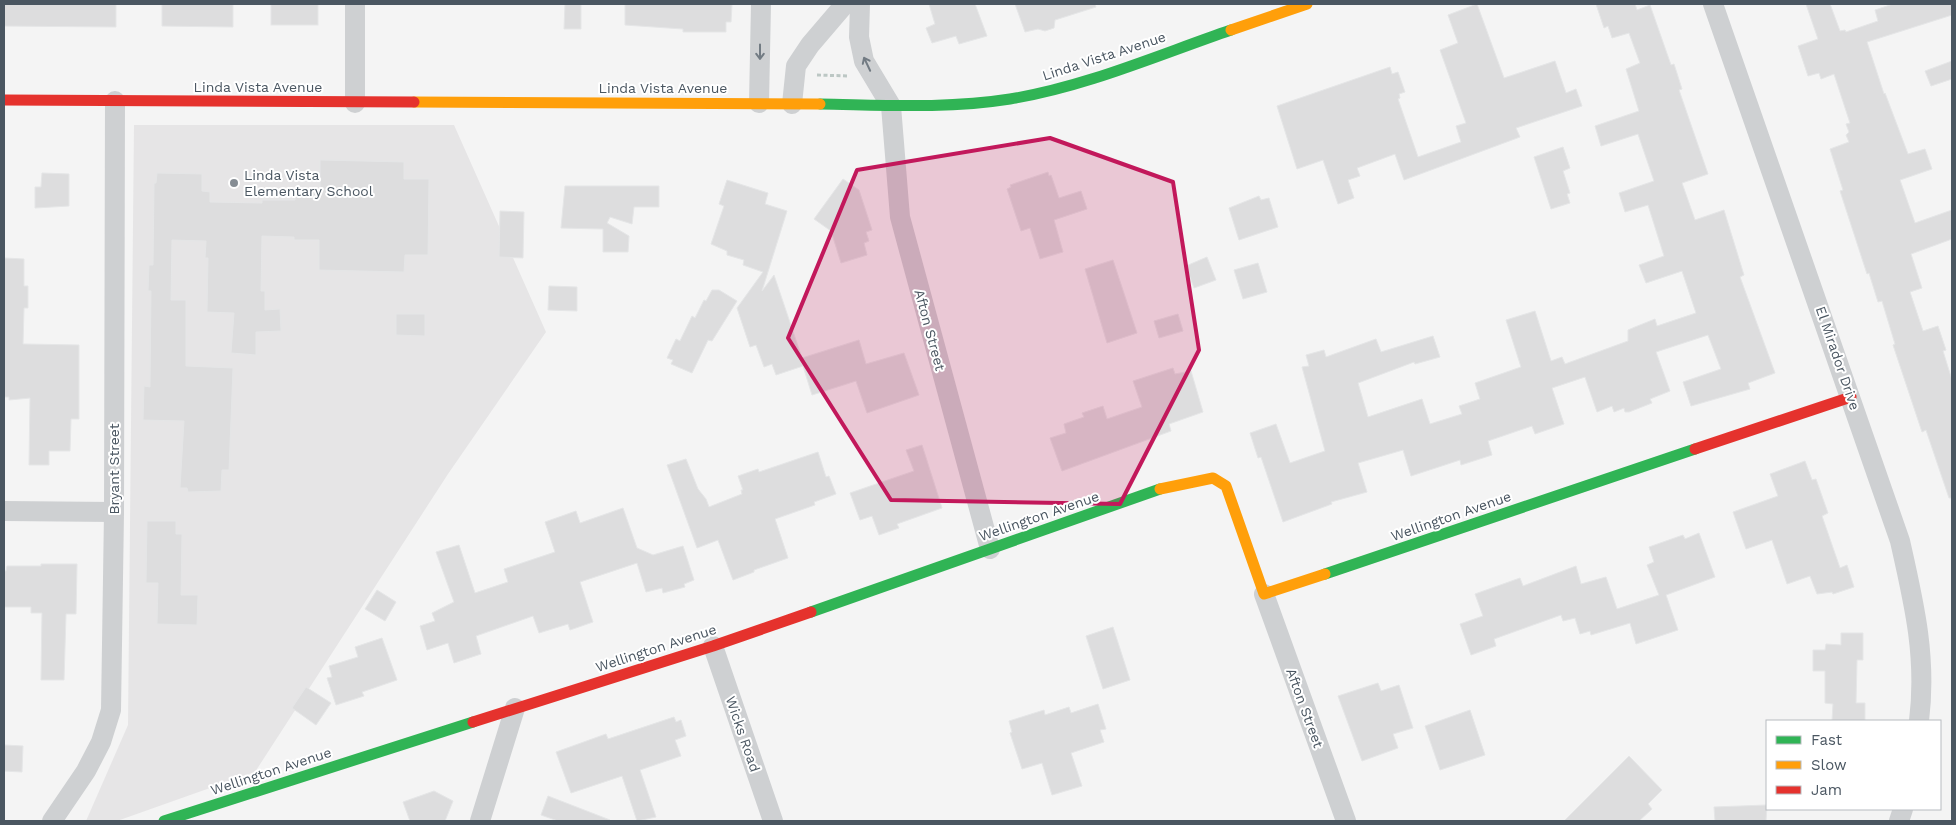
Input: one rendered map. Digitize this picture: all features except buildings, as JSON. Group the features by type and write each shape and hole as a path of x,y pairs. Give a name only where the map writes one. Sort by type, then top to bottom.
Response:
{"street":[{"path":"354,103 355,4"},
{"path":"759,103 760,4"},
{"name":"Linda Vista Avenue","path":"4,100 952,105 1010,99 1070,86 1307,4"},
{"name":"El Mirador Drive","path":"1714,4 1900,541 1919,625 1922,698 1919,720"},
{"path":"792,104 796,66 810,45 845,5 859,37 864,61 891,106"},
{"name":"Bryant Street","path":"52,821 86,771 101,742 111,710 114,512 115,101"},
{"name":"Afton Street","path":"891,106 900,217 990,549"},
{"name":"Wellington Avenue","path":"164,821 713,646 1170,486 1213,478 1226,486 1264,594 1851,397"},
{"path":"4,511 114,512"},
{"name":"Afton Street","path":"1264,594 1346,821"},
{"name":"Wicks Road","path":"713,646 773,821"},
{"path":"480,821 515,708"}],"path":[{"path":"818,75 852,76"}],"highlighted area":[{"path":"1050,138 1173,182 1199,350 1120,504 891,500 788,338 857,170"}],"shaded area":[{"path":"134,125 454,125 546,332 448,474 255,772 117,821 86,821 128,725"}],"traffic: fast":[{"path":"820,104 963,104 1038,94 1094,78 1231,30"},
{"path":"1325,574 1695,449"},
{"path":"811,612 1160,489"},
{"path":"164,821 473,722"}],"traffic: slow":[{"path":"1231,30 1307,4"},
{"path":"414,102 820,104"},
{"path":"1160,489 1213,478 1226,486 1264,594 1325,574"}],"traffic: jam":[{"path":"4,100 414,102"},
{"path":"1695,449 1851,397"},
{"path":"473,722 713,646 811,612"}],"place":[{"name":"Linda Vista Elementary School","path":"234,183"}]}
